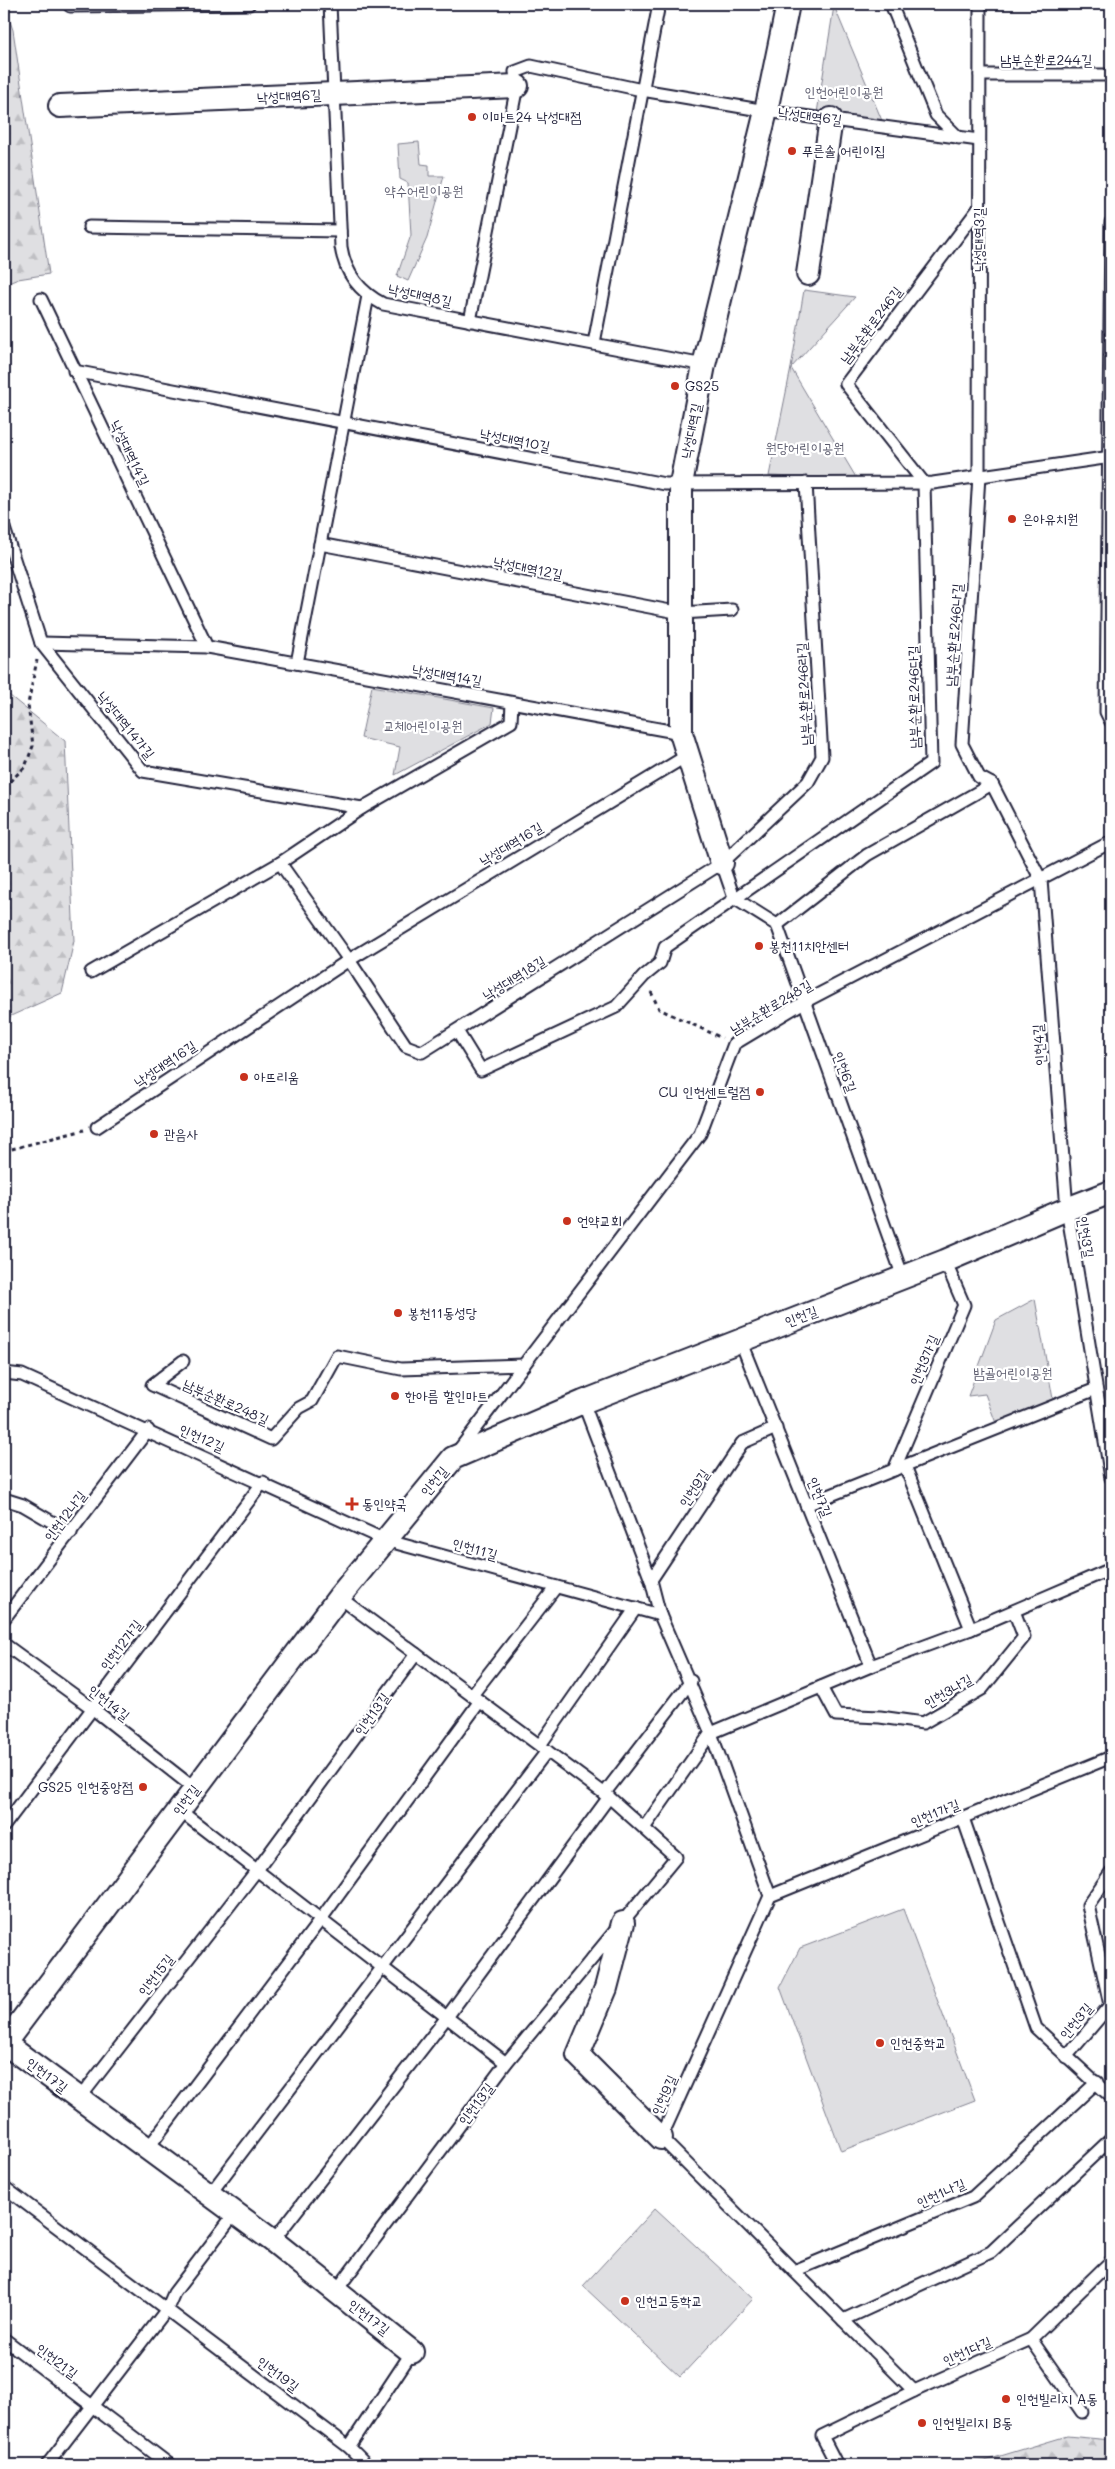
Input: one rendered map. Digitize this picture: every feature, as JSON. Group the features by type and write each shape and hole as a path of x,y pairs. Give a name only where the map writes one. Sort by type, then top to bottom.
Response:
{"street":[{"name":"낙성대역길","path":"722,863 681,733 681,484 704,365 766,111 788,4"},
{"name":"낙성대역6길","path":"60,106 517,86"},
{"path":"808,274 832,119"},
{"name":"인헌길","path":"4,2044 339,1597 453,1458 583,1402 945,1261 1111,1192"},
{"name":"인헌13길","path":"623,1923 606,1988 578,2055 660,2138"},
{"name":"인헌17길","path":"4,2044 273,2241 412,2352"}],"lane":[{"path":"70,6 248,4"},
{"name":"낙성대역8길","path":"330,4 342,256 353,279 368,296 383,304 704,365"},
{"path":"594,343 659,4"},
{"path":"891,4 936,114 959,138"},
{"name":"낙성대역3길","path":"979,476 980,4"},
{"name":"낙성대역6길","path":"470,321 517,86 515,72 531,66 642,90 766,111 979,140"},
{"name":"남부순환로244길","path":"980,75 1111,76"},
{"name":"남부순환로246길","path":"924,483 846,384 979,208"},
{"path":"1111,222 1111,457 1106,712 1111,722"},
{"path":"89,227 340,231"},
{"path":"297,663 368,296"},
{"name":"낙성대역14길","path":"41,299 207,647"},
{"name":"낙성대역10길","path":"74,371 665,484 681,484"},
{"path":"681,484 924,483 1111,457"},
{"name":"남부순환로246나길","path":"979,476 962,744 979,777 992,784 1041,880"},
{"name":"남부순환로246라길","path":"722,863 808,782 822,757 806,483"},
{"name":"남부순환로246다길","path":"734,898 931,763 924,483"},
{"name":"낙성대역14가길","path":"4,528 40,643 144,772 362,808"},
{"name":"낙성대역12길","path":"320,544 681,613 732,610"},
{"name":"낙성대역14길","path":"40,643 207,647 681,733"},
{"path":"91,972 280,863 362,808 510,722 512,702"},
{"name":"낙성대역16길","path":"97,1127 349,960 688,755"},
{"path":"722,863 734,898 777,925 867,855 992,784"},
{"name":"남부순환로248길","path":"453,1458 700,1134 734,1044 804,1002 1111,842"},
{"path":"280,863 349,960"},
{"name":"낙성대역18길","path":"349,960 406,1046 422,1052 722,863"},
{"name":"인헌4길","path":"1041,880 1067,1209"},
{"path":"457,1031 480,1070 616,1007 644,976 660,963 665,947 734,898"},
{"name":"인헌6길","path":"777,925 903,1277"},
{"name":"인헌3길","path":"1067,1209 1111,1478"},
{"name":"인헌3가길","path":"894,1470 964,1305 945,1261"},
{"name":"인헌7길","path":"740,1340 871,1666"},
{"name":"남부순환로248길","path":"183,1361 152,1385 271,1439 299,1408 312,1402 337,1356 401,1370 524,1365"},
{"name":"인헌12길","path":"4,1373 22,1375 148,1430 386,1540"},
{"path":"806,1505 1096,1389"},
{"path":"583,1402 651,1580 660,1615 691,1681 711,1732 770,1896"},
{"name":"인헌9길","path":"651,1580 742,1443 776,1428"},
{"name":"인헌12나길","path":"4,1619 148,1430"},
{"path":"906,1466 971,1628"},
{"name":"인헌12가길","path":"4,1826 263,1482"},
{"path":"4,1499 23,1506 71,1533"},
{"name":"인헌11길","path":"386,1540 660,1615"},
{"path":"644,1828 711,1732 871,1666 1014,1611 1111,1569"},
{"path":"148,2148 321,1919 556,1587"},
{"name":"인헌13길","path":"336,2291 506,2063 623,1923 676,1856 607,1795 339,1597"},
{"path":"210,2194 383,1968 543,1748 636,1608"},
{"name":"인헌3나길","path":"821,1687 836,1714 880,1716 923,1723 982,1689 1024,1637 1014,1611"},
{"name":"인헌14길","path":"4,1644 92,1708 195,1789"},
{"name":"인헌13길","path":"258,1870 416,1654"},
{"path":"273,2241 447,2017 691,1681"},
{"name":"인헌1가길","path":"770,1896 1111,1757"},
{"path":"179,1810 506,2063"},
{"path":"963,1818 1036,2028 1066,2057 1097,2082 1111,2097"},
{"name":"인헌15길","path":"78,2099 258,1870"},
{"name":"인헌3길","path":"1066,2057 1111,2004 1088,1905 1111,1872"},
{"name":"인헌9길","path":"660,2138 770,1896"},
{"name":"인헌1나길","path":"794,2271 973,2197 1097,2082"},
{"path":"660,2138 914,2391"},
{"path":"843,2320 991,2252 1111,2138"},
{"name":"인헌19길","path":"4,2187 349,2447 368,2465"},
{"path":"47,2465 168,2309 174,2293 235,2213"},
{"name":"인헌1다길","path":"837,2465 822,2436 914,2391 1031,2339 1110,2265"},
{"name":"인헌21길","path":"4,2339 170,2465"},
{"path":"1031,2339 1082,2412"},
{"name":"인헌17길","path":"349,2447 412,2352"}],"path":[{"path":"4,787 25,767 33,746 28,704 40,643"},
{"path":"644,976 659,1009 734,1044"},
{"path":"4,1151 97,1127"}],"green space":[{"path":"4,4 13,30 49,274 18,279 4,285"},
{"name":"인헌어린이공원","path":"834,6 883,123 817,113"},
{"name":"약수어린이공원","path":"419,142 421,164 429,165 429,176 444,176 427,238 408,281 397,276 411,235 408,183 400,179 398,144"},
{"path":"804,290 855,297 791,368"},
{"name":"원당어린이공원","path":"791,368 857,479 769,476"},
{"name":"교체어린이공원","path":"372,686 494,708 492,723 395,775 400,747 361,738"},
{"path":"4,691 65,741 74,941 62,993 4,1019"},
{"name":"밤골어린이공원","path":"1035,1299 1053,1399 996,1423 985,1394 968,1396 996,1320"},
{"path":"903,1909 975,2100 841,2151 780,1987 800,1948"},
{"path":"655,2208 753,2299 680,2377 583,2286"},
{"path":"1067,2436 1111,2440 1111,2465 938,2465 984,2461"}],"place":[{"name":"이마트24 낙성대점","path":"472,117"},
{"name":"푸른솔 어린이집","path":"792,151"},
{"name":"GS25","path":"675,386"},
{"name":"은아유치원","path":"1012,519"},
{"name":"봉천11치안센터","path":"759,946"},
{"name":"아뜨리움","path":"244,1077"},
{"name":"CU 인헌센트럴점","path":"760,1092"},
{"name":"관음사","path":"154,1134"},
{"name":"언약교회","path":"567,1221"},
{"name":"봉천11동성당","path":"398,1313"},
{"name":"한아름 할인마트","path":"395,1396"},
{"name":"동인약국","path":"352,1504"},
{"name":"GS25 인헌중앙점","path":"143,1787"},
{"name":"인헌중학교","path":"880,2043"},
{"name":"인헌고등학교","path":"625,2301"},
{"name":"인헌빌리지 A동","path":"1006,2399"},
{"name":"인헌빌리지 B동","path":"922,2423"}]}
